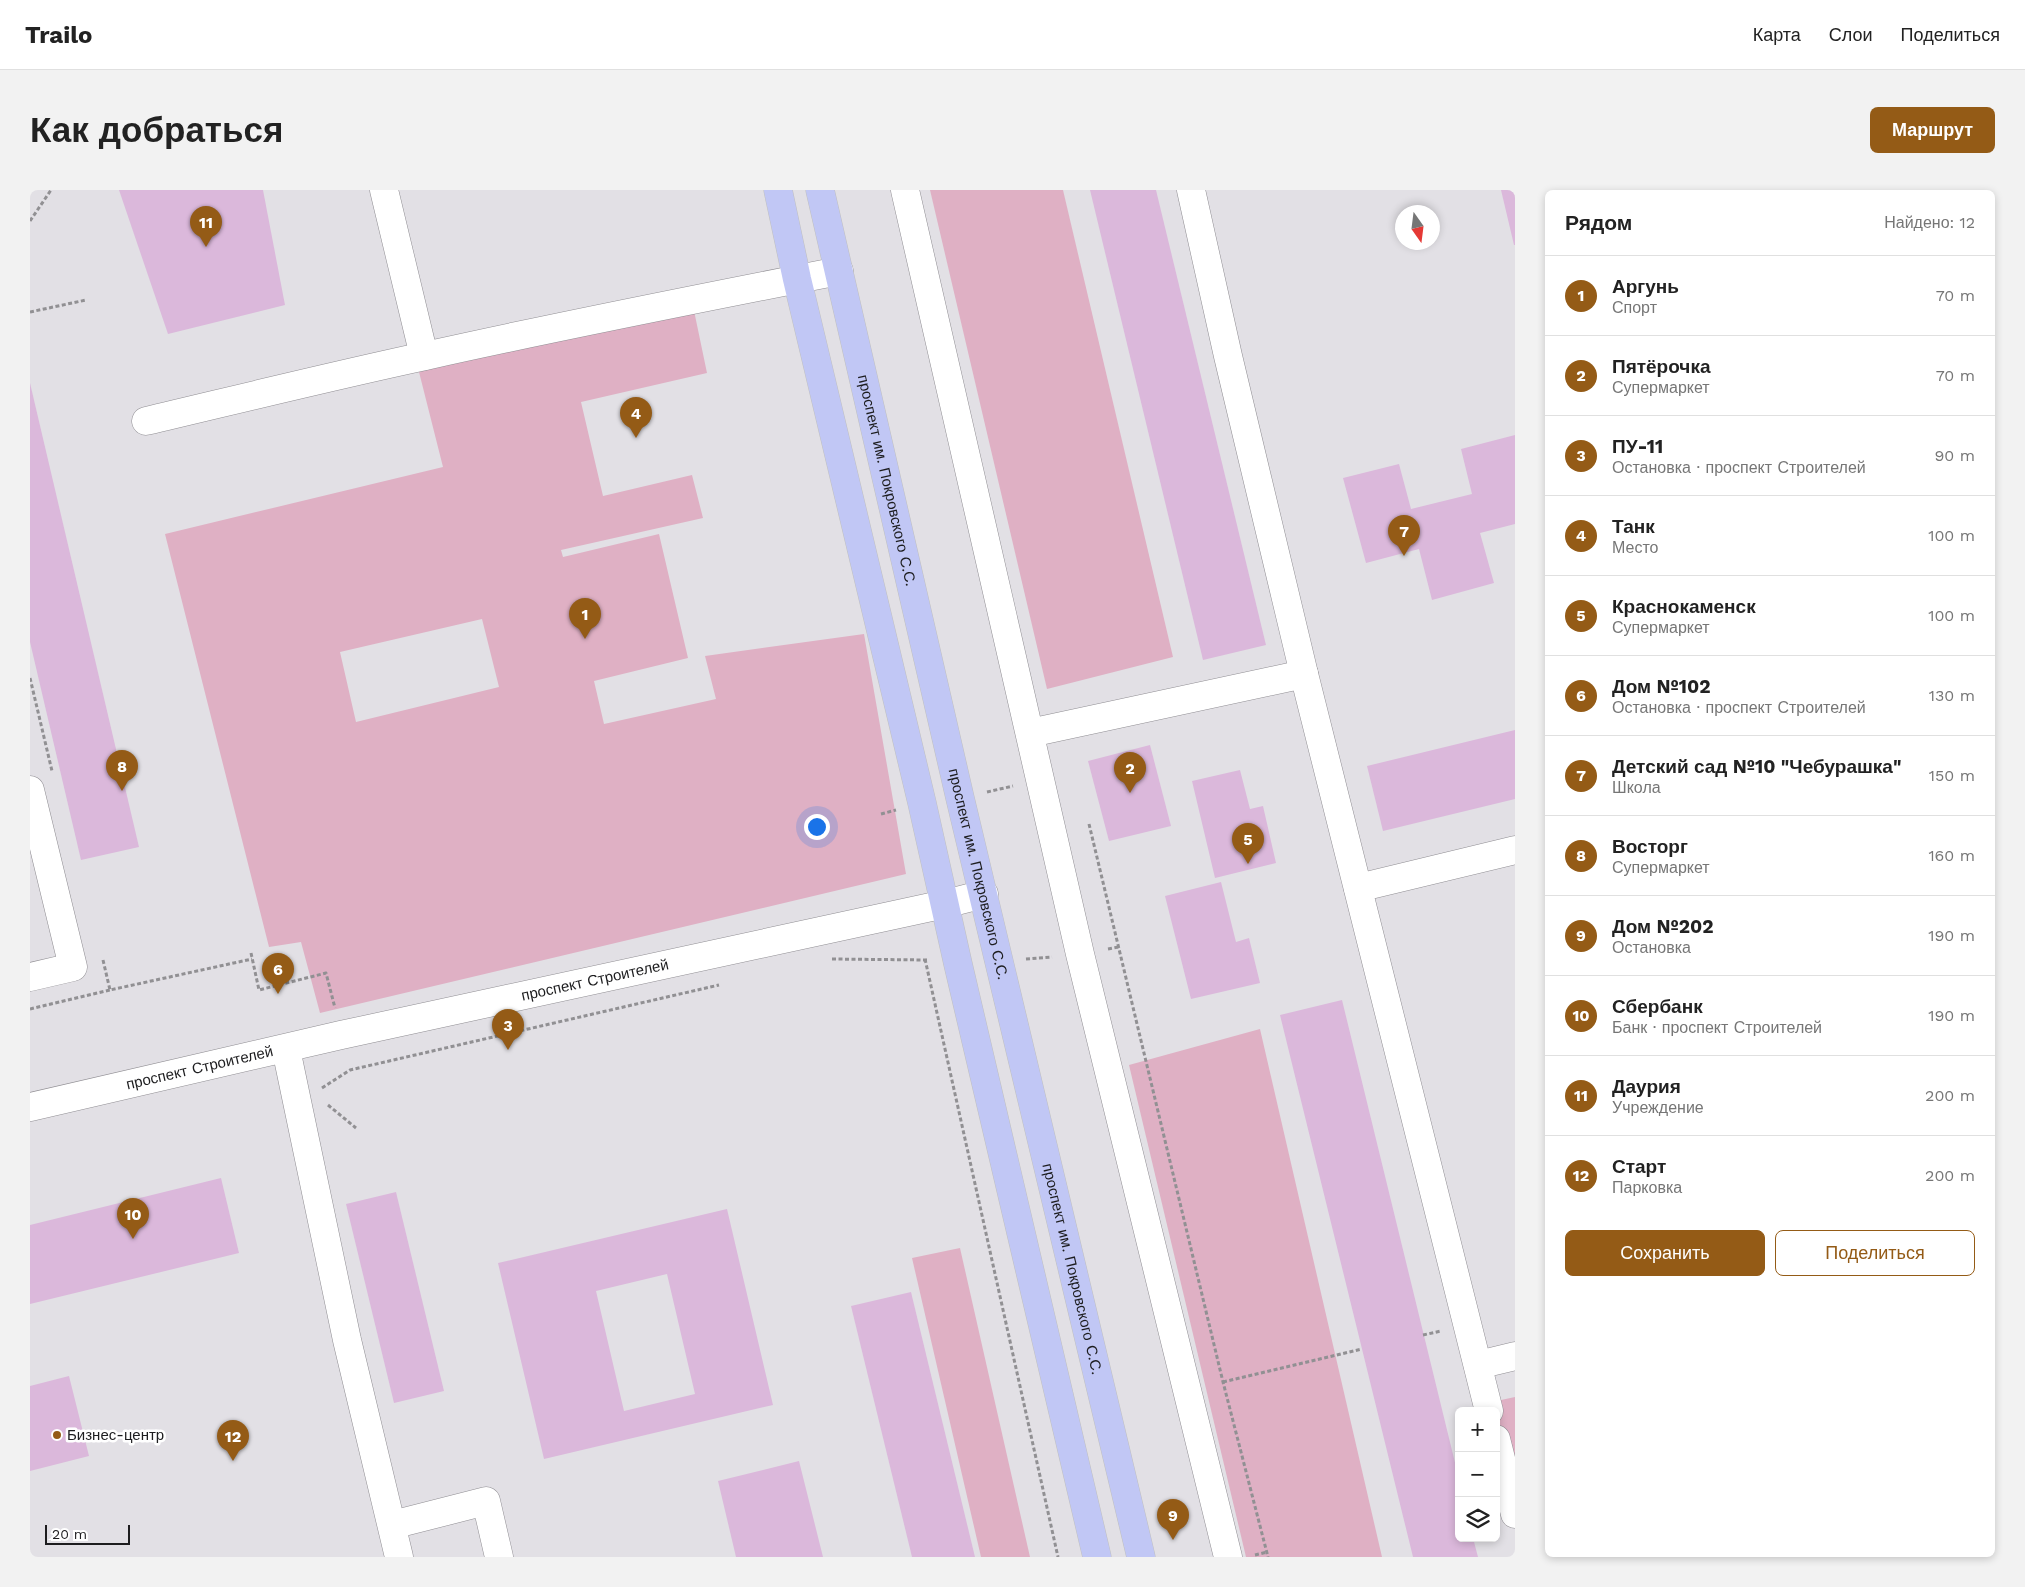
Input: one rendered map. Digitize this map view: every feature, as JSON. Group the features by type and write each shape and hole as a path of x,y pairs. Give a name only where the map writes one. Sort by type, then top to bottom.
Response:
{"main road":[{"path":"778,190 797,279 1097,1557"},
{"name":"проспект им. Покровского С.С.","path":"820,190 958,789 1141,1557"}],"street":[{"path":"384,190 424,356"},
{"path":"905,190 1083,964 1228,1557"},
{"path":"1191,190 1228,356 1304,674 1488,1407"},
{"path":"146,421 424,356 642,309 839,272"},
{"path":"1030,733 1304,674"},
{"path":"30,790 73,967 30,977"},
{"path":"1358,888 1515,850"},
{"name":"проспект Строителей","path":"30,1106 341,1035 984,894"},
{"path":"286,1049 347,1340 399,1557"},
{"path":"1478,1366 1515,1356"},
{"path":"1499,1452 1515,1514"},
{"path":"392,1525 486,1501 499,1557"}],"path":[{"path":"30,221 51,190"},
{"path":"30,312 86,300"},
{"path":"30,678 53,773"},
{"path":"1089,824 1223,1382 1268,1557"},
{"path":"101,953 110,990"},
{"path":"251,953 259,990 326,973 350,1070"},
{"path":"30,1009 252,959"},
{"path":"925,959 1058,1557"},
{"path":"321,1088 350,1070 720,984"},
{"path":"328,1105 356,1128"},
{"path":"1223,1382 1362,1349"}],"shaded area":[{"path":"930,190 1063,190 1173,657 1047,689"},
{"path":"692,301 707,373 581,402 603,496 692,475 703,518 561,550 563,557 659,534 688,658 594,681 604,724 716,699 705,656 864,634 906,874 320,1013 301,942 269,947 165,534 443,467 418,368","holes":["482,619 499,687 356,722 340,652"]},
{"path":"1260,1029 1382,1557 1246,1557 1129,1065"},
{"path":"960,1248 1030,1557 981,1557 912,1258"},
{"path":"1515,1397 1515,1515 1500,1456 1500,1407 1492,1407 1487,1403"}],"building":[{"path":"119,190 263,190 285,305 168,334"},
{"path":"1090,190 1156,190 1266,645 1203,660"},
{"path":"1501,190 1515,190 1515,245 1514,245"},
{"path":"30,383 139,847 81,860 30,642"},
{"path":"1515,435 1515,524 1480,533 1494,583 1432,600 1419,549 1366,563 1343,478 1399,464 1411,509 1472,494 1461,449"},
{"path":"1515,730 1515,799 1383,831 1367,766"},
{"path":"1150,745 1171,826 1109,841 1088,761"},
{"path":"1240,770 1250,809 1263,806 1276,863 1215,878 1192,781"},
{"path":"1221,882 1236,942 1249,938 1260,983 1191,999 1165,896"},
{"path":"1342,1000 1455,1463 1455,1542 1474,1542 1478,1557 1413,1557 1280,1015"},
{"path":"221,1178 239,1253 30,1304 30,1225"},
{"path":"396,1192 444,1391 394,1403 346,1204"},
{"path":"727,1209 773,1405 544,1459 498,1263","holes":["667,1274 695,1394 624,1411 596,1291"]},
{"path":"911,1292 975,1557 912,1557 851,1306"},
{"name":"Бизнес-центр","path":"69,1376 89,1456 30,1471 30,1386"},
{"path":"799,1461 823,1557 736,1557 718,1481"}],"place":[{"name":"Даурия","path":"206,247"},
{"name":"Танк","path":"636,438"},
{"name":"Детский сад №10 \"Чебурашка\"","path":"1404,556"},
{"name":"Аргунь","path":"585,639"},
{"name":"Восторг","path":"122,791"},
{"name":"Пятёрочка","path":"1130,793"},
{"name":"Краснокаменск","path":"1248,864"},
{"name":"Дом №102","path":"278,994"},
{"name":"ПУ-11","path":"508,1050"},
{"name":"Сбербанк","path":"133,1239"},
{"name":"Бизнес-центр","path":"57,1435"},
{"name":"Старт","path":"233,1461"},
{"name":"Дом №202","path":"1173,1540"}]}
